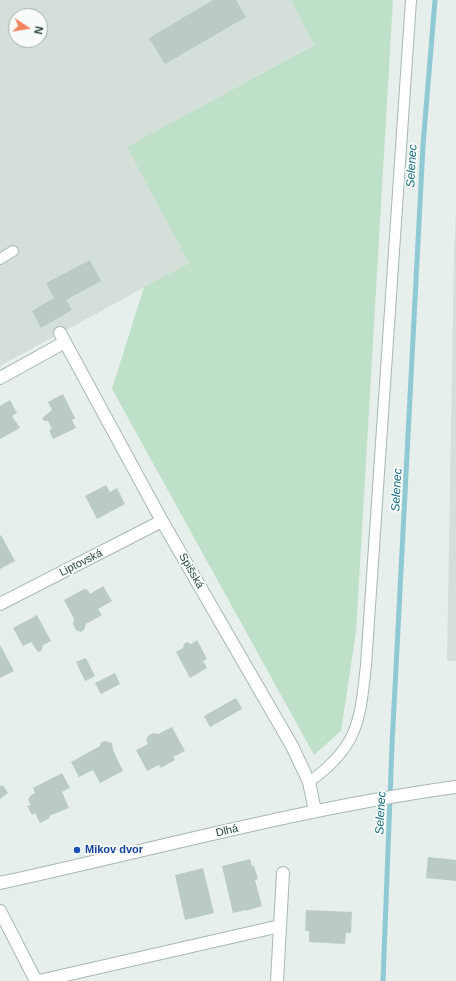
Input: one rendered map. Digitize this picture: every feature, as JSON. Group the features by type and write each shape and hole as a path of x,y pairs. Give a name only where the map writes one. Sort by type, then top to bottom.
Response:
{"street":[{"name":"Spišská","path":"0,378 63,338 162,521 292,746 309,782 315,811"},
{"name":"Liptovská","path":"0,604 162,521"},
{"name":"Dlhá","path":"0,883 315,811 376,799 456,787"},
{"path":"277,981 283,873"},
{"path":"0,911 38,981 280,926"}],"lane":[{"path":"309,782 327,769 350,741 356,728 361,707 411,0"},
{"path":"0,259 13,251"}],"shaded area":[{"path":"0,0 291,0 315,44 128,147 189,263 0,366"},
{"path":"456,213 456,661 447,661 454,253"}],"green space":[{"path":"291,0 393,0 356,632 341,731 314,755 112,389 144,287 189,263 127,147 314,45"}],"building":[{"path":"213,0 236,0 246,17 165,64 149,38"},
{"path":"90,260 101,281 66,300 72,310 41,328 32,311 54,298 46,283"},
{"path":"63,394 75,418 72,420 76,428 53,439 49,430 52,429 48,421 44,421 42,418 52,410 48,402"},
{"path":"10,400 17,413 12,416 20,428 0,439 0,406"},
{"path":"106,485 110,492 117,488 125,504 97,519 85,496"},
{"path":"1,535 15,561 0,569 0,536"},
{"path":"103,586 112,601 98,609 102,615 86,624 84,630 81,632 76,630 73,624 74,619 64,600 84,589 88,590 90,594"},
{"path":"37,615 51,641 43,645 42,650 38,652 31,642 23,646 13,628"},
{"path":"197,640 207,659 203,661 207,668 190,678 176,652 183,648 184,644 187,642 191,644"},
{"path":"0,645 14,671 0,678"},
{"path":"86,658 95,676 85,681 76,662"},
{"path":"115,673 120,684 101,694 95,683"},
{"path":"236,698 242,709 210,727 204,716"},
{"path":"172,727 185,751 173,757 175,760 161,768 159,765 147,771 136,750 148,744 146,740 148,736 153,733 158,734"},
{"path":"105,741 112,743 113,750 123,771 100,783 93,770 79,777 71,762 100,746 101,742"},
{"path":"62,773 70,788 62,792 69,808 49,816 50,818 40,823 35,813 32,815 27,806 31,805 28,800 30,796 35,793 33,788"},
{"path":"3,785 8,793 0,799 0,786"},
{"path":"428,857 456,860 456,881 426,878"},
{"path":"250,859 258,879 255,880 262,906 233,913 222,866"},
{"path":"203,868 214,913 185,920 175,875"},
{"path":"306,910 352,912 351,933 346,933 345,944 309,942 309,931 305,931"}],"waterway":[{"name":"Selenec","path":"383,981 392,745 423,145 435,0"}],"place":[{"name":"Mikov dvor","path":"77,850"}]}
